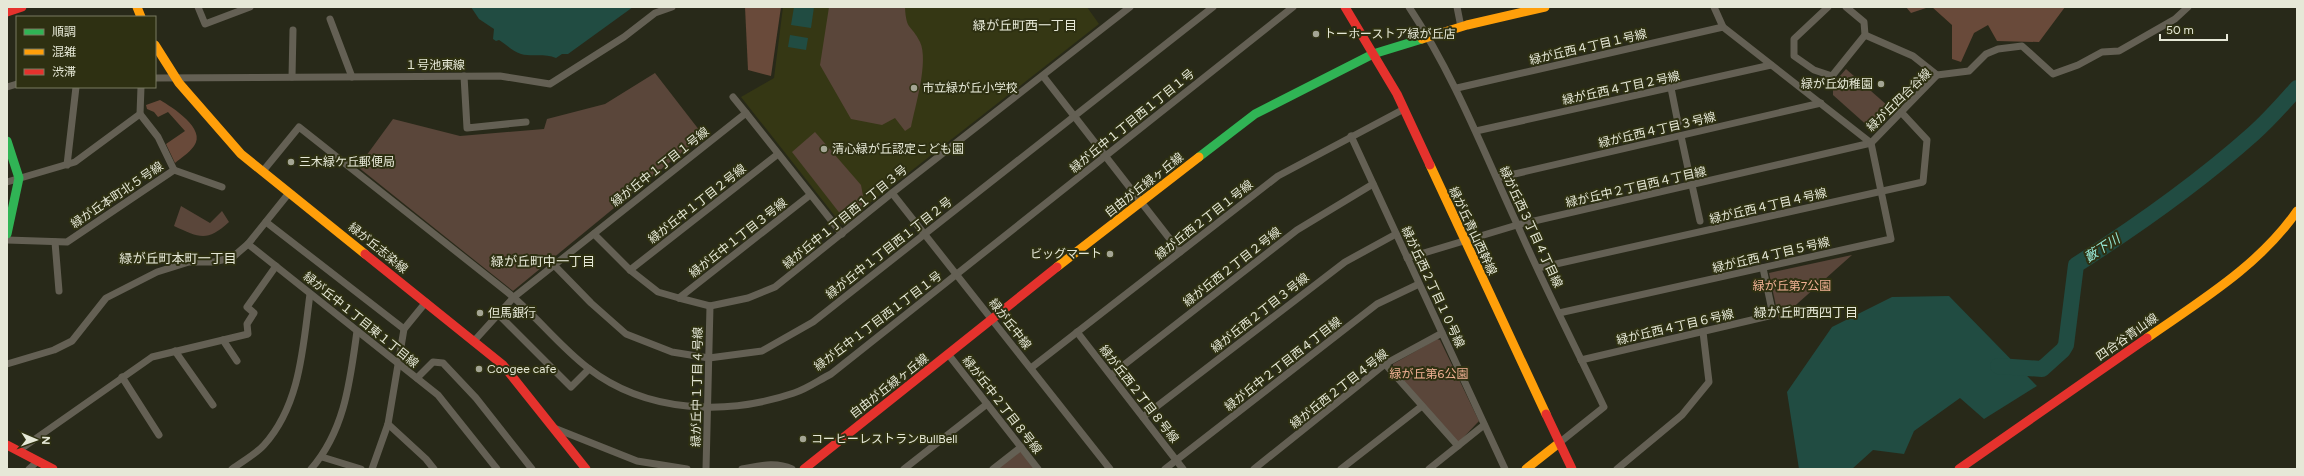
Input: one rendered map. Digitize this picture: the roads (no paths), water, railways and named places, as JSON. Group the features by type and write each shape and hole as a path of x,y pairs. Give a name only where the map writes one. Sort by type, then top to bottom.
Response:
{"street":[{"path":"7,12 22,7"},
{"path":"198,7 205,24 250,7"},
{"name":"１号池東線","path":"156,78 500,76 550,84 624,37 655,13 672,7"},
{"name":"緑が丘中１丁目西１丁目３号","path":"594,234 630,270 658,292 710,306 748,298 775,287 892,193 1044,76 1122,10 1130,7"},
{"name":"緑が丘中１丁目西１丁目２号","path":"554,265 591,303 626,334 672,352 709,358 762,351 813,322 1213,7"},
{"name":"緑が丘中１丁目西１丁目１号","path":"263,171 299,127 514,297 589,369 621,387 664,403 708,409 758,403 796,393 831,374 1106,156 1283,10 1293,7"},
{"name":"緑が丘青山西幹線","path":"1345,7 1404,109 1572,469"},
{"name":"緑が丘西３丁目４丁目線","path":"1409,7 1429,37 1457,88 1517,225 1604,407 1559,443"},
{"path":"1457,7 1461,27"},
{"name":"自由が丘緑ヶ丘線","path":"804,469 948,354 1256,114 1373,54 1461,27 1545,7"},
{"name":"緑が丘四合谷線","path":"1714,7 1723,27 1871,143 1937,75 1969,71 1986,54 1998,49 2022,46 2053,74 2078,65 2102,52 2119,51 2175,19 2188,7"},
{"path":"1828,7 1794,39 1794,56 1814,70 1832,76 1865,35 1864,22 1846,7"},
{"path":"330,19 352,77"},
{"name":"緑が丘西４丁目１号線","path":"1457,88 1723,27"},
{"path":"292,77 293,30"},
{"path":"1865,35 1913,56 1937,75"},
{"name":"緑が丘志染線","path":"156,47 175,77 241,154 503,364 586,469"},
{"name":"緑が丘西４丁目２号線","path":"1476,131 1771,65"},
{"path":"464,76 467,128 526,122"},
{"path":"1044,76 1074,117 1180,252"},
{"path":"67,165 76,88"},
{"path":"7,182 75,162 140,114 141,88"},
{"path":"1670,88 1678,123"},
{"path":"733,97 842,234"},
{"name":"緑が丘西４丁目３号線","path":"1497,178 1821,103"},
{"name":"緑が丘西２丁目１号線","path":"1031,368 1278,176 1404,109"},
{"name":"緑が丘西４丁目４号線","path":"1538,268 1923,182 1927,140 1901,112"},
{"name":"緑が丘中１丁目１号線","path":"474,341 514,297 746,113"},
{"name":"緑が丘本町北５号線","path":"7,240 67,242 174,170 158,136 140,114"},
{"name":"緑が丘西２丁目１０号線","path":"1351,136 1505,469"},
{"path":"1681,136 1689,173"},
{"path":"7,141 19,178 7,234"},
{"name":"緑が丘中２丁目西４丁目線","path":"1407,258 1517,225 1871,143"},
{"name":"緑が丘西４丁目５号線","path":"1559,313 1891,239 1871,143"},
{"name":"緑が丘中１丁目２号線","path":"630,270 778,154"},
{"path":"174,170 222,187"},
{"name":"緑が丘西２丁目２号線","path":"1111,376 1297,230 1373,184"},
{"path":"1692,185 1700,220"},
{"path":"7,364 54,350 72,341 106,298 151,275 189,262 214,262 233,257 248,244 289,193"},
{"name":"緑が丘中線","path":"892,193 1110,469"},
{"name":"緑が丘中１丁目３号線","path":"679,298 810,195"},
{"name":"四合谷青山線","path":"1959,469 2225,283 2282,233 2297,212"},
{"path":"266,222 404,329"},
{"name":"緑が丘西２丁目３号線","path":"1143,417 1345,262 1396,234"},
{"path":"55,242 59,291"},
{"name":"緑が丘中１丁目東１丁目線","path":"248,244 438,396 497,469"},
{"path":"18,450 152,357 248,334 247,324 254,313 247,307 276,266"},
{"name":"緑が丘西４丁目６号線","path":"1581,360 1773,315 1763,268"},
{"name":"緑が丘中２丁目西４丁目線","path":"1165,469 1377,304 1419,284"},
{"path":"232,469 264,445 286,411 299,371 310,294"},
{"path":"372,469 388,424 397,362 404,329 426,302"},
{"name":"緑が丘中１丁目４号線","path":"706,469 710,306"},
{"path":"498,314 571,387 589,369"},
{"path":"312,469 322,457 334,434 347,400 357,331"},
{"name":"緑が丘西２丁目８号線","path":"1077,332 1183,469"},
{"path":"1617,469 1682,415 1709,382 1703,332"},
{"name":"緑が丘西２丁目４号線","path":"1254,469 1385,364 1442,333"},
{"path":"223,340 237,361"},
{"path":"175,352 213,405"},
{"name":"緑が丘中２丁目８号線","path":"948,354 1038,469"},
{"path":"417,378 433,362 443,363 476,398 532,469"},
{"path":"1385,364 1458,446"},
{"path":"122,377 159,435"},
{"path":"904,469 987,404"},
{"path":"1341,469 1422,406"},
{"path":"388,424 426,459 434,469"},
{"path":"1428,469 1484,425"},
{"path":"554,428 637,462 687,469"},
{"path":"1526,469 1559,443"},
{"path":"7,445 53,469"},
{"path":"993,469 1021,447"},
{"path":"322,457 361,469"},
{"path":"29,469 38,461"},
{"path":"742,469 771,464 783,464 792,469"}],"water":[{"path":"471,7 633,7 568,54 562,54 556,58 521,54 512,50 499,40 496,41 493,39 494,29 479,19"},
{"path":"794,7 814,7 811,28 791,25"},
{"path":"790,35 808,38 806,50 788,47"},
{"path":"1949,296 2037,386 1984,419 1960,398 1914,431 1904,454 1873,450 1852,469 1799,469 1787,392 1832,327 1892,297"}],"waterway":[{"name":"藪下川","path":"1998,366 2042,369 2063,350 2066,345 2076,265 2122,235 2211,170 2259,129 2297,88"}],"place":[{"name":"トーホーストア緑が丘店","path":"1316,34"},
{"name":"緑が丘幼稚園","path":"1881,84"},
{"name":"市立緑が丘小学校","path":"914,88"},
{"name":"清心緑が丘認定こども園","path":"824,149"},
{"name":"三木緑ケ丘郵便局","path":"291,162"},
{"name":"ビッグマート","path":"1110,254"},
{"name":"但馬銀行","path":"480,313"},
{"name":"Coogee cafe","path":"479,369"},
{"name":"コーヒーレストランBullBell","path":"803,439"}],"district":[{"name":"緑が丘町西一丁目","path":"1025,25"},
{"name":"緑が丘町本町一丁目","path":"178,258"},
{"name":"緑が丘町中一丁目","path":"543,261"},
{"name":"緑が丘町西四丁目","path":"1806,312"}],"park label":[{"name":"緑が丘第7公園","path":"1792,286"},
{"name":"緑が丘第6公園","path":"1429,374"}]}
